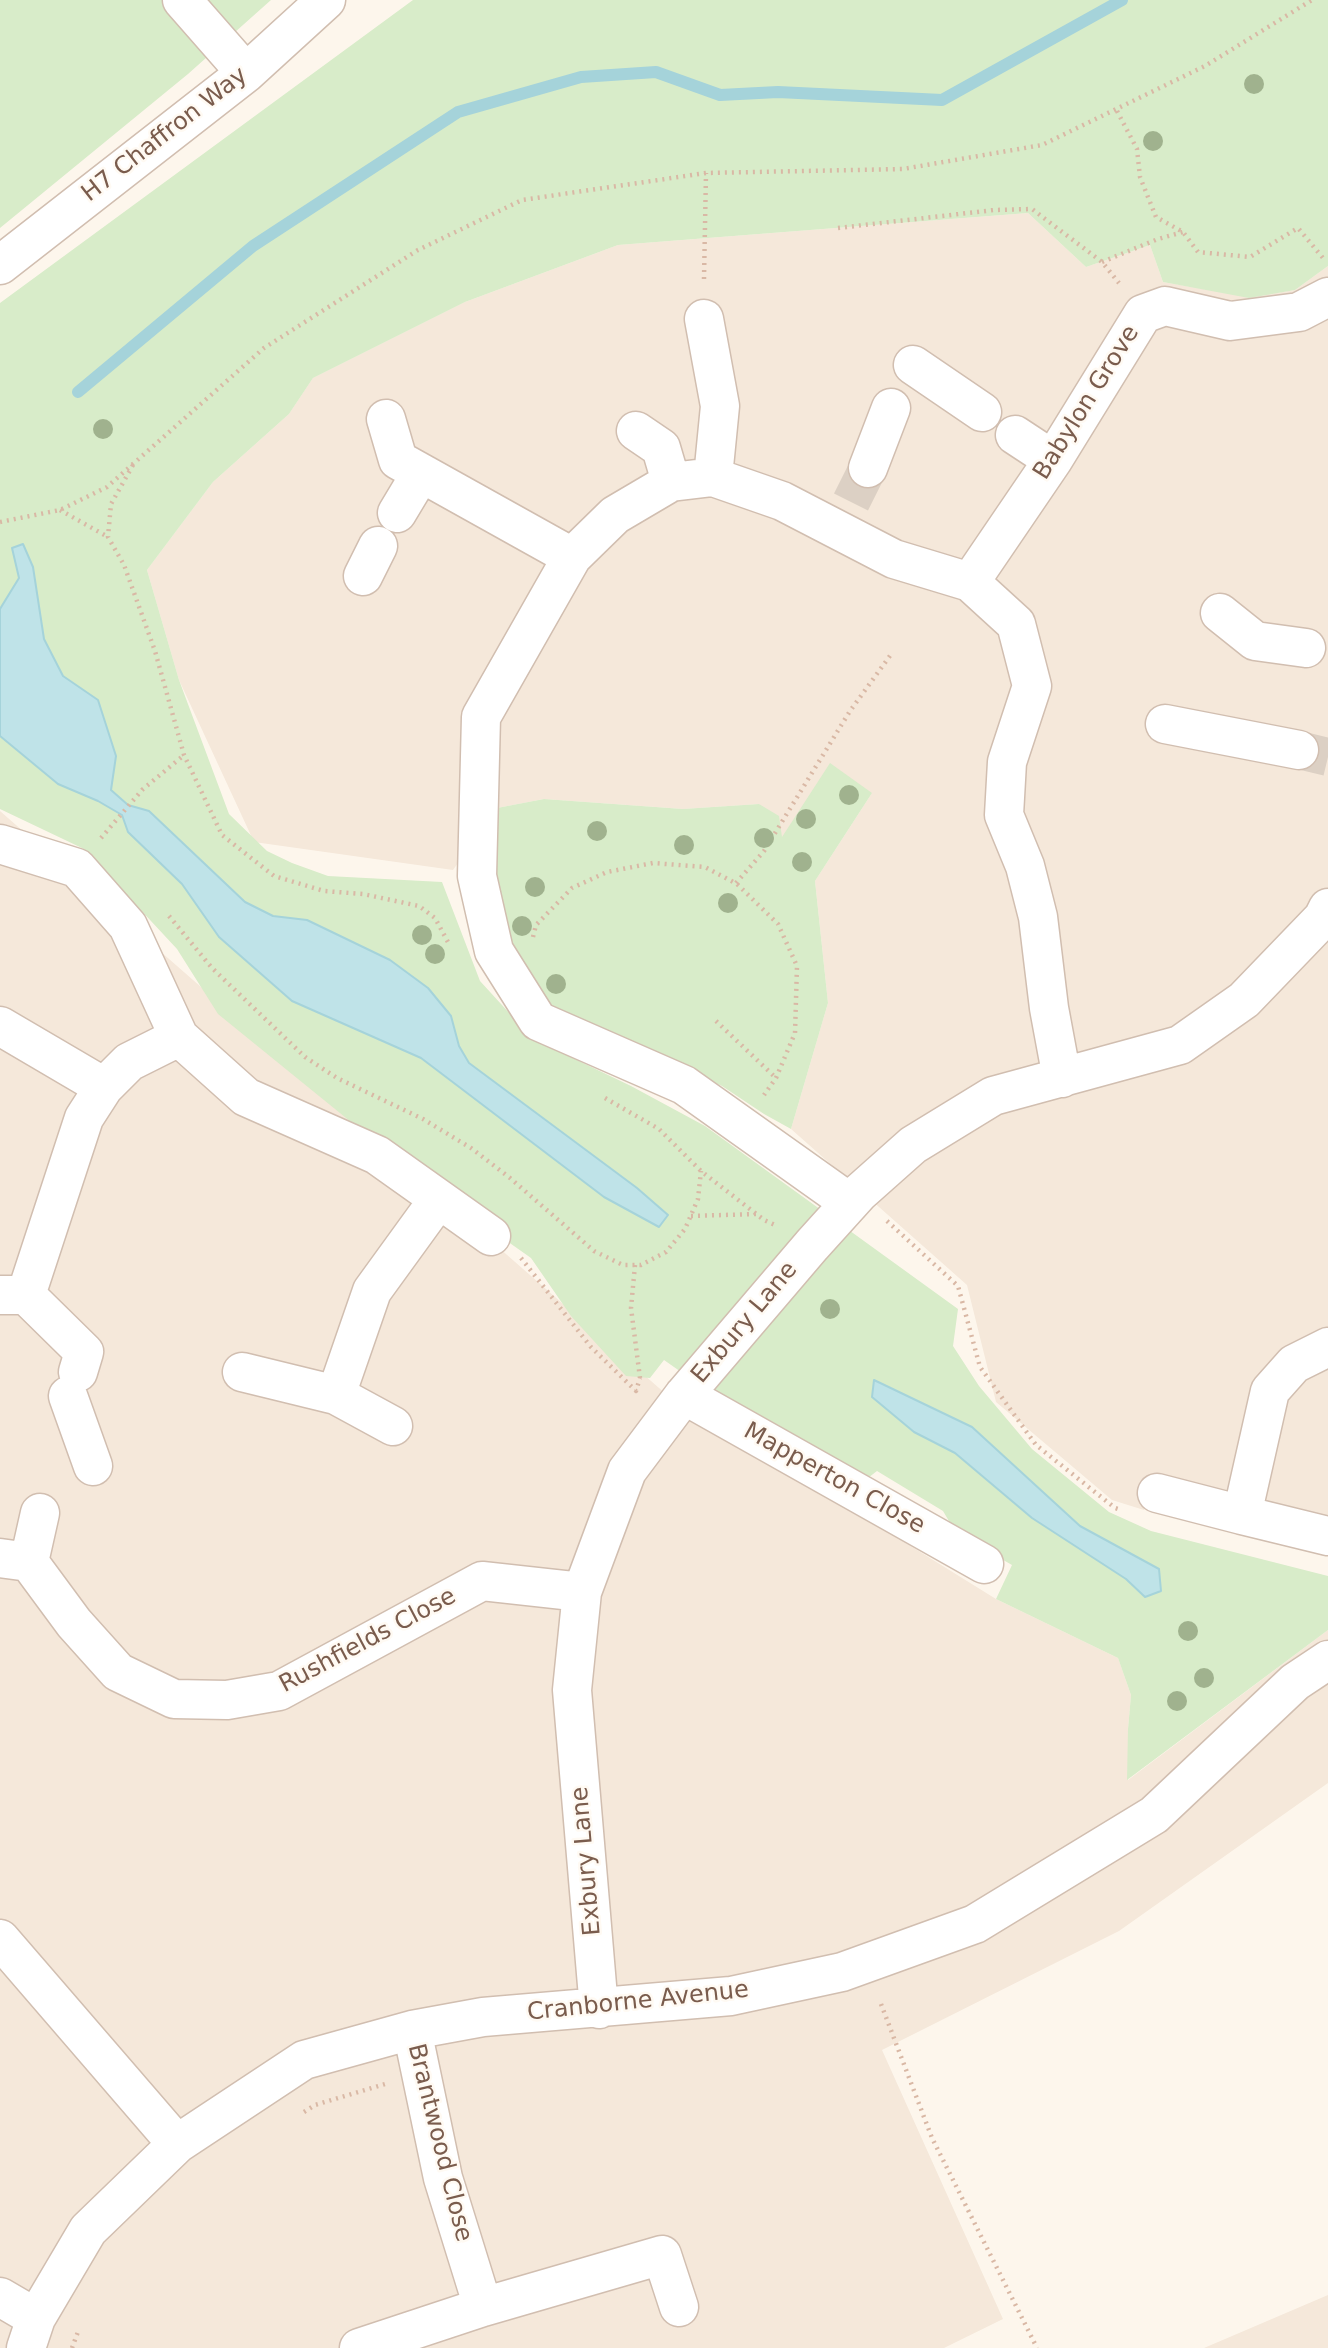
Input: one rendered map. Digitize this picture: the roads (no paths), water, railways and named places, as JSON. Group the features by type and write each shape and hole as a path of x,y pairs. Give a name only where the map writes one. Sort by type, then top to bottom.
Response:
{"street":[{"path":"182,0 246,74"},
{"name":"H7 Chaffron Way","path":"0,265 246,74 326,0"},
{"name":"Babylon Grove","path":"970,582 1053,460 1143,314 1165,306 1230,321 1299,312 1328,296"},
{"path":"704,319 720,406 713,477"},
{"path":"913,365 982,412"},
{"path":"868,468 891,408"},
{"path":"386,419 398,460 572,558"},
{"path":"636,431 661,448 671,482"},
{"path":"1015,435 1053,460"},
{"path":"397,513 421,472"},
{"path":"855,1198 741,1126 684,1085 538,1021 494,951 477,876 481,717 572,558 615,515 671,482 713,477 782,501 844,515 894,559 970,582 1016,624 1032,686 1007,762 1004,815 1025,866 1038,917 1049,1008 1062,1078"},
{"path":"1220,613 1255,641 1306,648"},
{"path":"1166,724 1299,750"},
{"path":"0,844 77,868 128,926 179,1037 246,1097 377,1155 491,1236"},
{"name":"Exbury Lane","path":"599,2009 572,1690 582,1592 627,1471 684,1395 811,1245 855,1198 913,1145 993,1096 1180,1045 1244,1000 1326,915"},
{"path":"0,1026 104,1087"},
{"path":"93,1466 73,1384 84,1352 13,1295 84,1118 104,1087 129,1062 179,1037"},
{"path":"336,1395 372,1291 438,1200"},
{"path":"1242,1515 1270,1391 1294,1364 1328,1347"},
{"path":"242,1372 336,1395 393,1426"},
{"name":"Mapperton Close","path":"684,1395 984,1564"},
{"path":"1142,1503 1242,1515 1328,1536"},
{"path":"15,1560 40,1513"},
{"name":"Rushfields Close","path":"15,1560 118,1672 174,1699 227,1700 279,1691 482,1581 582,1592"},
{"name":"Cranborne Avenue","path":"31,2333 88,2230 177,2144 304,2060 412,2030 483,2017 731,1996 842,1972 975,1924 1154,1815 1295,1682 1328,1660"},
{"path":"0,1939 177,2144"},
{"name":"Brantwood Close","path":"412,2030 443,2178 482,2307"},
{"path":"359,2348 482,2307 662,2255 679,2306"},
{"path":"0,2297 31,2333"}],"water":[{"path":"23,544 33,567 44,639 63,676 98,700 116,756 111,790 128,805 149,811 245,902 273,916 307,920 390,960 428,988 451,1016 459,1046 469,1063 637,1188 668,1215 659,1227 604,1197 421,1058 292,1001 219,937 182,884 128,832 122,815 98,801 58,784 0,736 0,609 19,578 12,548"},
{"path":"874,1380 972,1427 1080,1526 1159,1569 1161,1591 1145,1597 1126,1579 1032,1518 955,1453 914,1432 872,1397"}],"waterway":[{"path":"78,392 253,246 458,112 581,77 656,72 720,95 778,92 942,100 1122,0"}],"tunnel":[{"path":"851,502 868,468"},
{"path":"1299,750 1328,757"}]}
